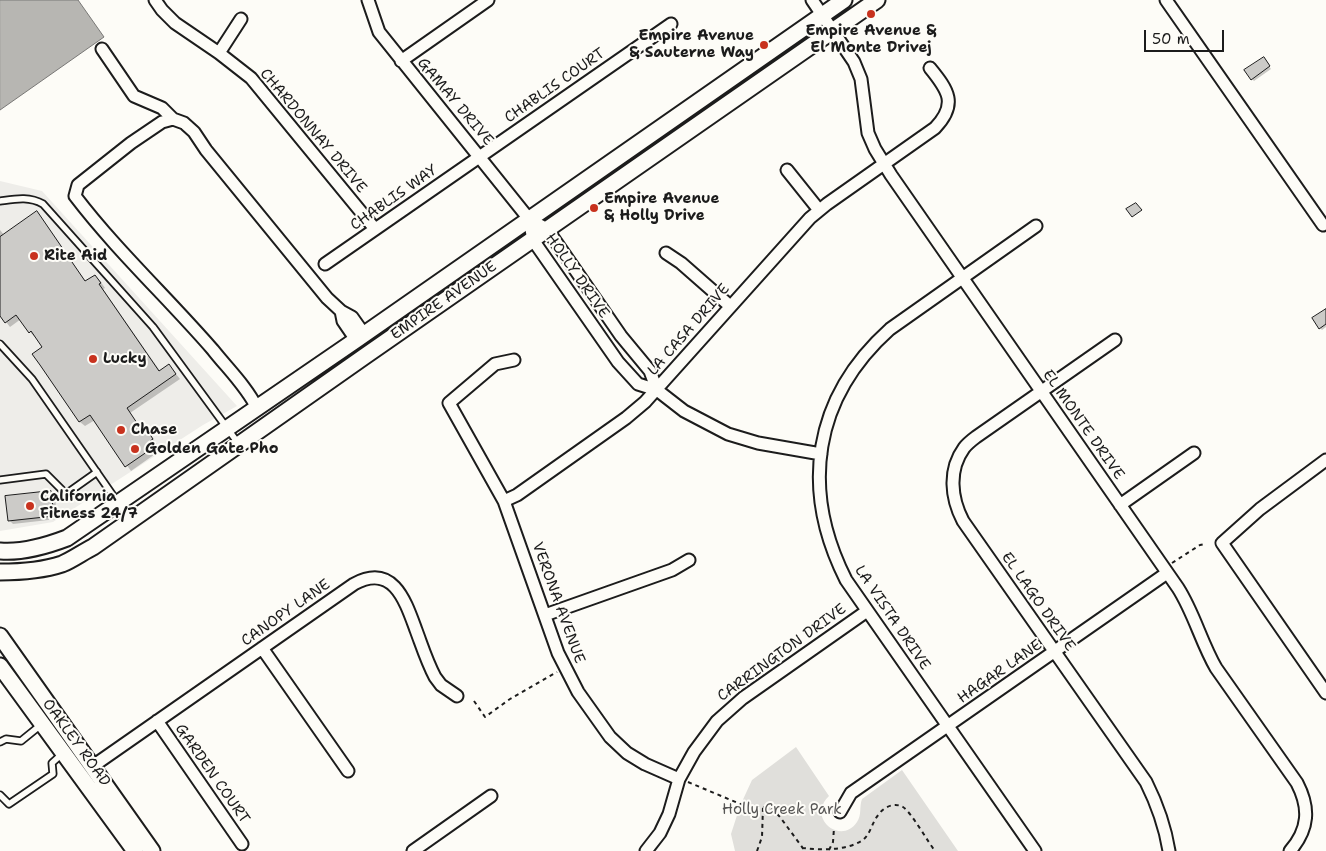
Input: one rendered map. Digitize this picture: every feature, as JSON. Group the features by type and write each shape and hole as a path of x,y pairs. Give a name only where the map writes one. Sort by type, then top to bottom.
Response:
{"main road":[{"name":"EMPIRE AVENUE","path":"0,551 30,549 49,545 67,538 360,337 844,0"},
{"name":"EMPIRE AVENUE","path":"0,572 30,571 63,563 93,547 877,0"},
{"path":"317,389 332,370 364,347 360,337"},
{"name":"OAKLEY ROAD","path":"0,636 152,851"},
{"name":"OAKLEY ROAD","path":"0,666 135,851"}],"street":[{"name":"CHARDONNAY DRIVE","path":"155,0 175,23 251,78 375,229"},
{"name":"GAMAY DRIVE","path":"368,0 379,32 530,218"},
{"path":"401,61 488,0"},
{"name":"EL MONTE DRIVE","path":"812,0 854,62 861,79 868,133 884,165 1120,505 1170,568 1206,651 1216,668 1297,783 1306,807 1305,822 1300,839 1290,851"},
{"path":"1166,0 1323,225"},
{"path":"219,53 241,19"},
{"name":"CHABLIS COURT","path":"480,156 671,24"},
{"path":"102,49 134,96 162,108 174,119 184,123 194,132 217,164 341,311 352,317 360,337"},
{"name":"LA CASA DRIVE","path":"504,501 517,495 626,418 656,390 818,210 884,165 935,128 943,120 948,99 945,86 930,68"},
{"path":"174,119 162,122 105,163 78,185 75,196 126,257 195,330 242,385 257,408"},
{"name":"CHABLIS WAY","path":"324,264 480,156"},
{"path":"787,170 818,210"},
{"name":"HOLLY DRIVE","path":"530,218 547,230 621,336 650,371 656,390"},
{"name":"HOLLY DRIVE","path":"530,218 533,240 618,362 638,384 656,390 684,411 728,434 758,444 821,454"},
{"name":"LA VISTA DRIVE","path":"1035,851 846,580 828,538 821,511 819,491 821,454 831,412 843,386 857,364 890,329 1036,226"},
{"path":"666,252 730,306"},
{"name":"EL LAGO DRIVE","path":"1115,340 976,437 964,448 957,462 953,477 953,492 956,507 963,520 1146,782 1164,824 1169,851"},
{"name":"VERONA AVENUE","path":"514,360 495,364 449,403 504,501 558,652 578,692 610,737 627,753 645,764 679,779"},
{"path":"1120,505 1194,453"},
{"path":"1326,460 1260,509 1222,543 1326,693"},
{"path":"545,615 672,570 689,560"},
{"name":"HAGAR LANE","path":"840,812 852,793 1054,652 1170,568"},
{"name":"CANOPY LANE","path":"93,766 363,579 378,578 394,585 401,593 435,677 441,685 457,696"},
{"name":"CARRINGTON DRIVE","path":"646,851 660,833 669,814 679,779 704,737 728,710 867,610"},
{"path":"262,648 348,771"},
{"name":"GARDEN COURT","path":"157,721 242,844"},
{"path":"412,851 491,796"}],"lane":[{"path":"0,201 28,198 43,204 154,327 240,445"},
{"path":"0,344 32,379 130,520"},
{"path":"0,480 46,474 66,494 97,472"},
{"path":"0,742 6,739 21,741 42,724"},
{"path":"0,795 9,804 53,774 52,763 64,753"}],"path":[{"path":"1170,568 1204,544"},
{"path":"474,701 485,717 510,699 557,672"},
{"path":"679,779 745,806 763,807 773,810 805,851"},
{"path":"802,848 828,851 848,848 862,840 872,830 877,815 885,808 893,805 903,807 935,851"},
{"path":"757,851 762,838 763,807"},
{"path":"828,851 832,842 834,828"}],"shaded area":[{"path":"0,0 78,0 104,37 0,110"},
{"path":"0,181 42,191 237,406 203,425 53,522 0,531"}],"green space":[{"name":"Holly Creek Park","path":"796,747 829,796 823,804 821,813 828,826 835,830 843,831 850,829 859,819 862,799 902,770 958,851 735,851 731,834 740,806 752,780"}],"building":[{"path":"1264,57 1270,66 1251,80 1244,70"},
{"path":"1136,203 1142,210 1132,217 1126,209"},
{"path":"37,211 85,281 95,275 101,283 99,284 159,371 169,364 176,374 127,408 143,432 147,430 153,439 150,441 154,447 125,467 90,415 79,422 32,354 42,347 31,331 29,333 16,315 5,323 0,316 0,237"},
{"path":"1326,309 1326,324 1319,329 1312,318"},
{"name":"California Fitness 24/7","path":"51,491 54,516 8,521 5,496"}],"place":[{"name":"Empire Avenue & El Monte Drivej","path":"871,14"},
{"name":"Empire Avenue & Sauterne Way","path":"764,45"},
{"name":"Empire Avenue & Holly Drive","path":"594,208"},
{"name":"Rite Aid","path":"34,256"},
{"name":"Lucky","path":"93,359"},
{"name":"Chase","path":"121,430"},
{"name":"Golden Gate Pho","path":"135,449"},
{"name":"California Fitness 24/7","path":"30,506"}]}
